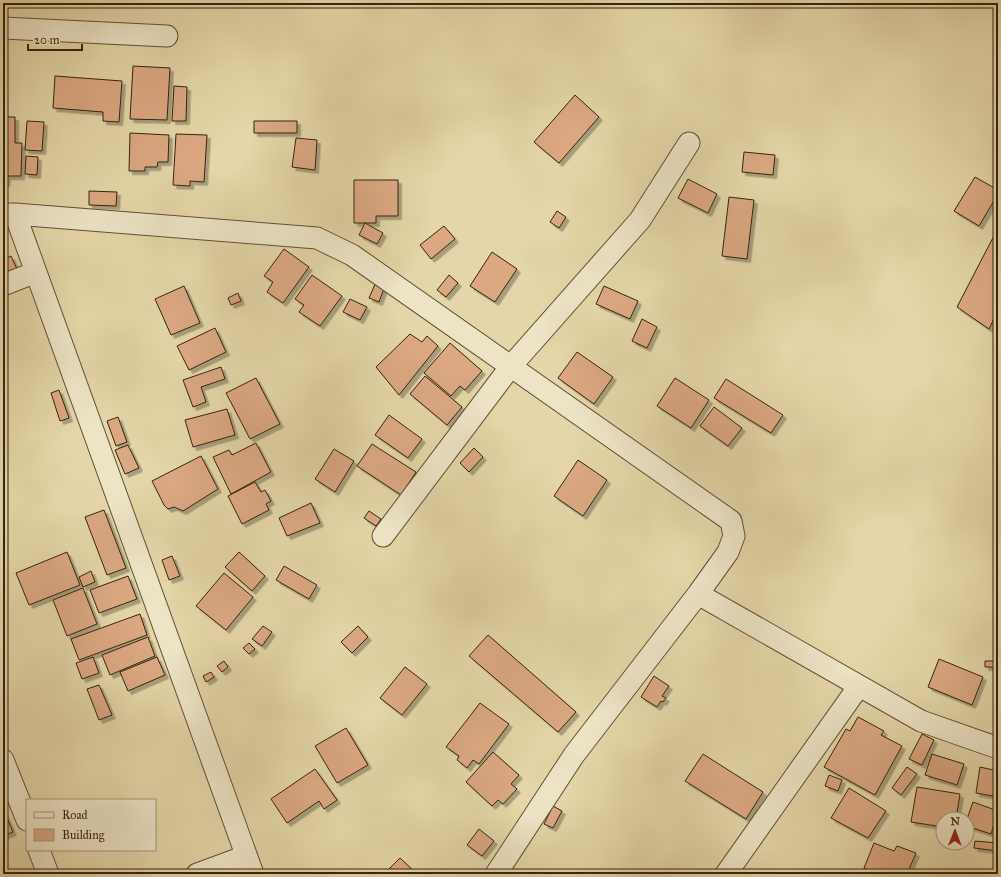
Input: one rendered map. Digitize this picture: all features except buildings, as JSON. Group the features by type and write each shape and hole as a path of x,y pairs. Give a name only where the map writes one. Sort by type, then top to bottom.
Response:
{"street":[{"path":"3,28 167,36"},
{"path":"383,536 512,366 640,220 689,143"},
{"path":"197,874 249,865 36,272 9,214 317,238 352,255 732,521 734,536 728,552 698,594 574,755 496,874"},
{"path":"3,285 36,272"},
{"path":"698,594 921,721 998,748"},
{"path":"726,874 859,686"},
{"path":"3,760 26,818"},
{"path":"39,851 48,874"}]}
